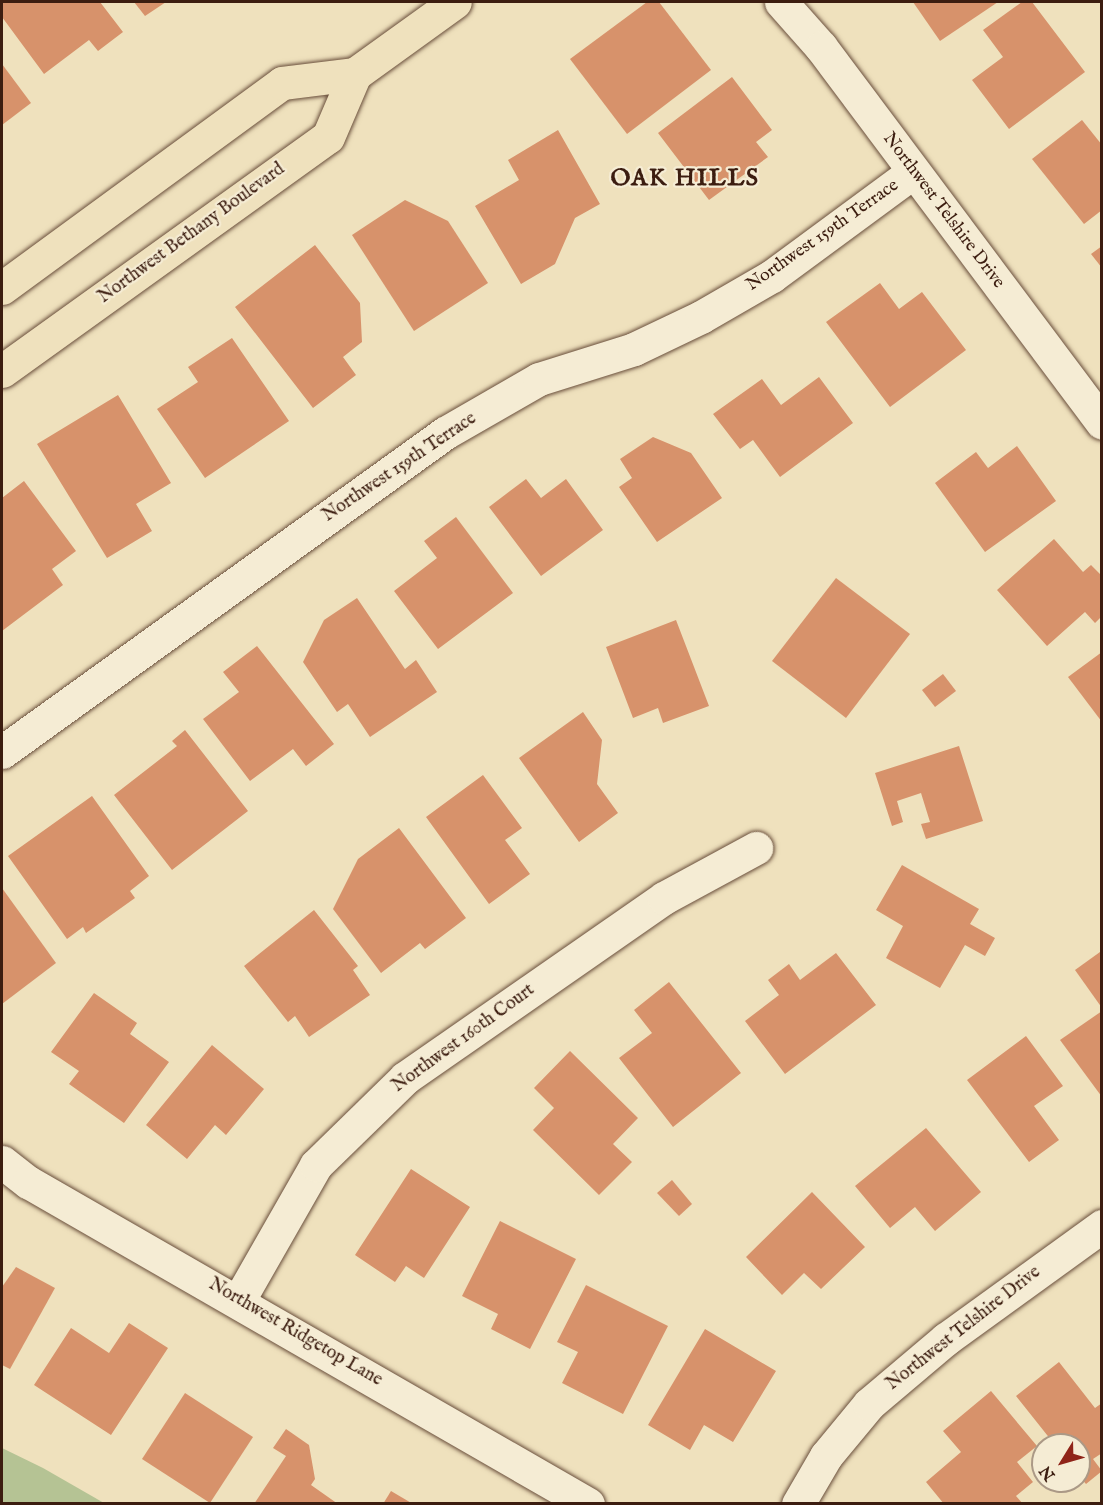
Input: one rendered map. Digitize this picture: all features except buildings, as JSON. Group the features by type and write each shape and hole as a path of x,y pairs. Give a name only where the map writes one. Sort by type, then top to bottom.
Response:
{"main road":[{"path":"2,288 282,82 355,74 455,2"},
{"name":"Northwest Bethany Boulevard","path":"2,371 328,137 355,74"}],"street":[{"name":"Northwest Telshire Drive","path":"780,2 821,47 1101,423"},
{"name":"Northwest 159th Terrace","path":"2,752 445,433 539,379 634,349 701,317 772,276 913,172"},
{"name":"Northwest 160th Court","path":"239,1300 316,1165 405,1078 664,898 756,848"},
{"name":"Northwest Ridgetop Lane","path":"2,1162 28,1182 239,1300 588,1503"},
{"name":"Northwest Telshire Drive","path":"798,1503 826,1456 869,1404 946,1339 1101,1226"}],"green space":[{"path":"2,1448 43,1468 104,1503 2,1503"}],"district":[{"name":"OAK HILLS","path":"685,179"}]}
